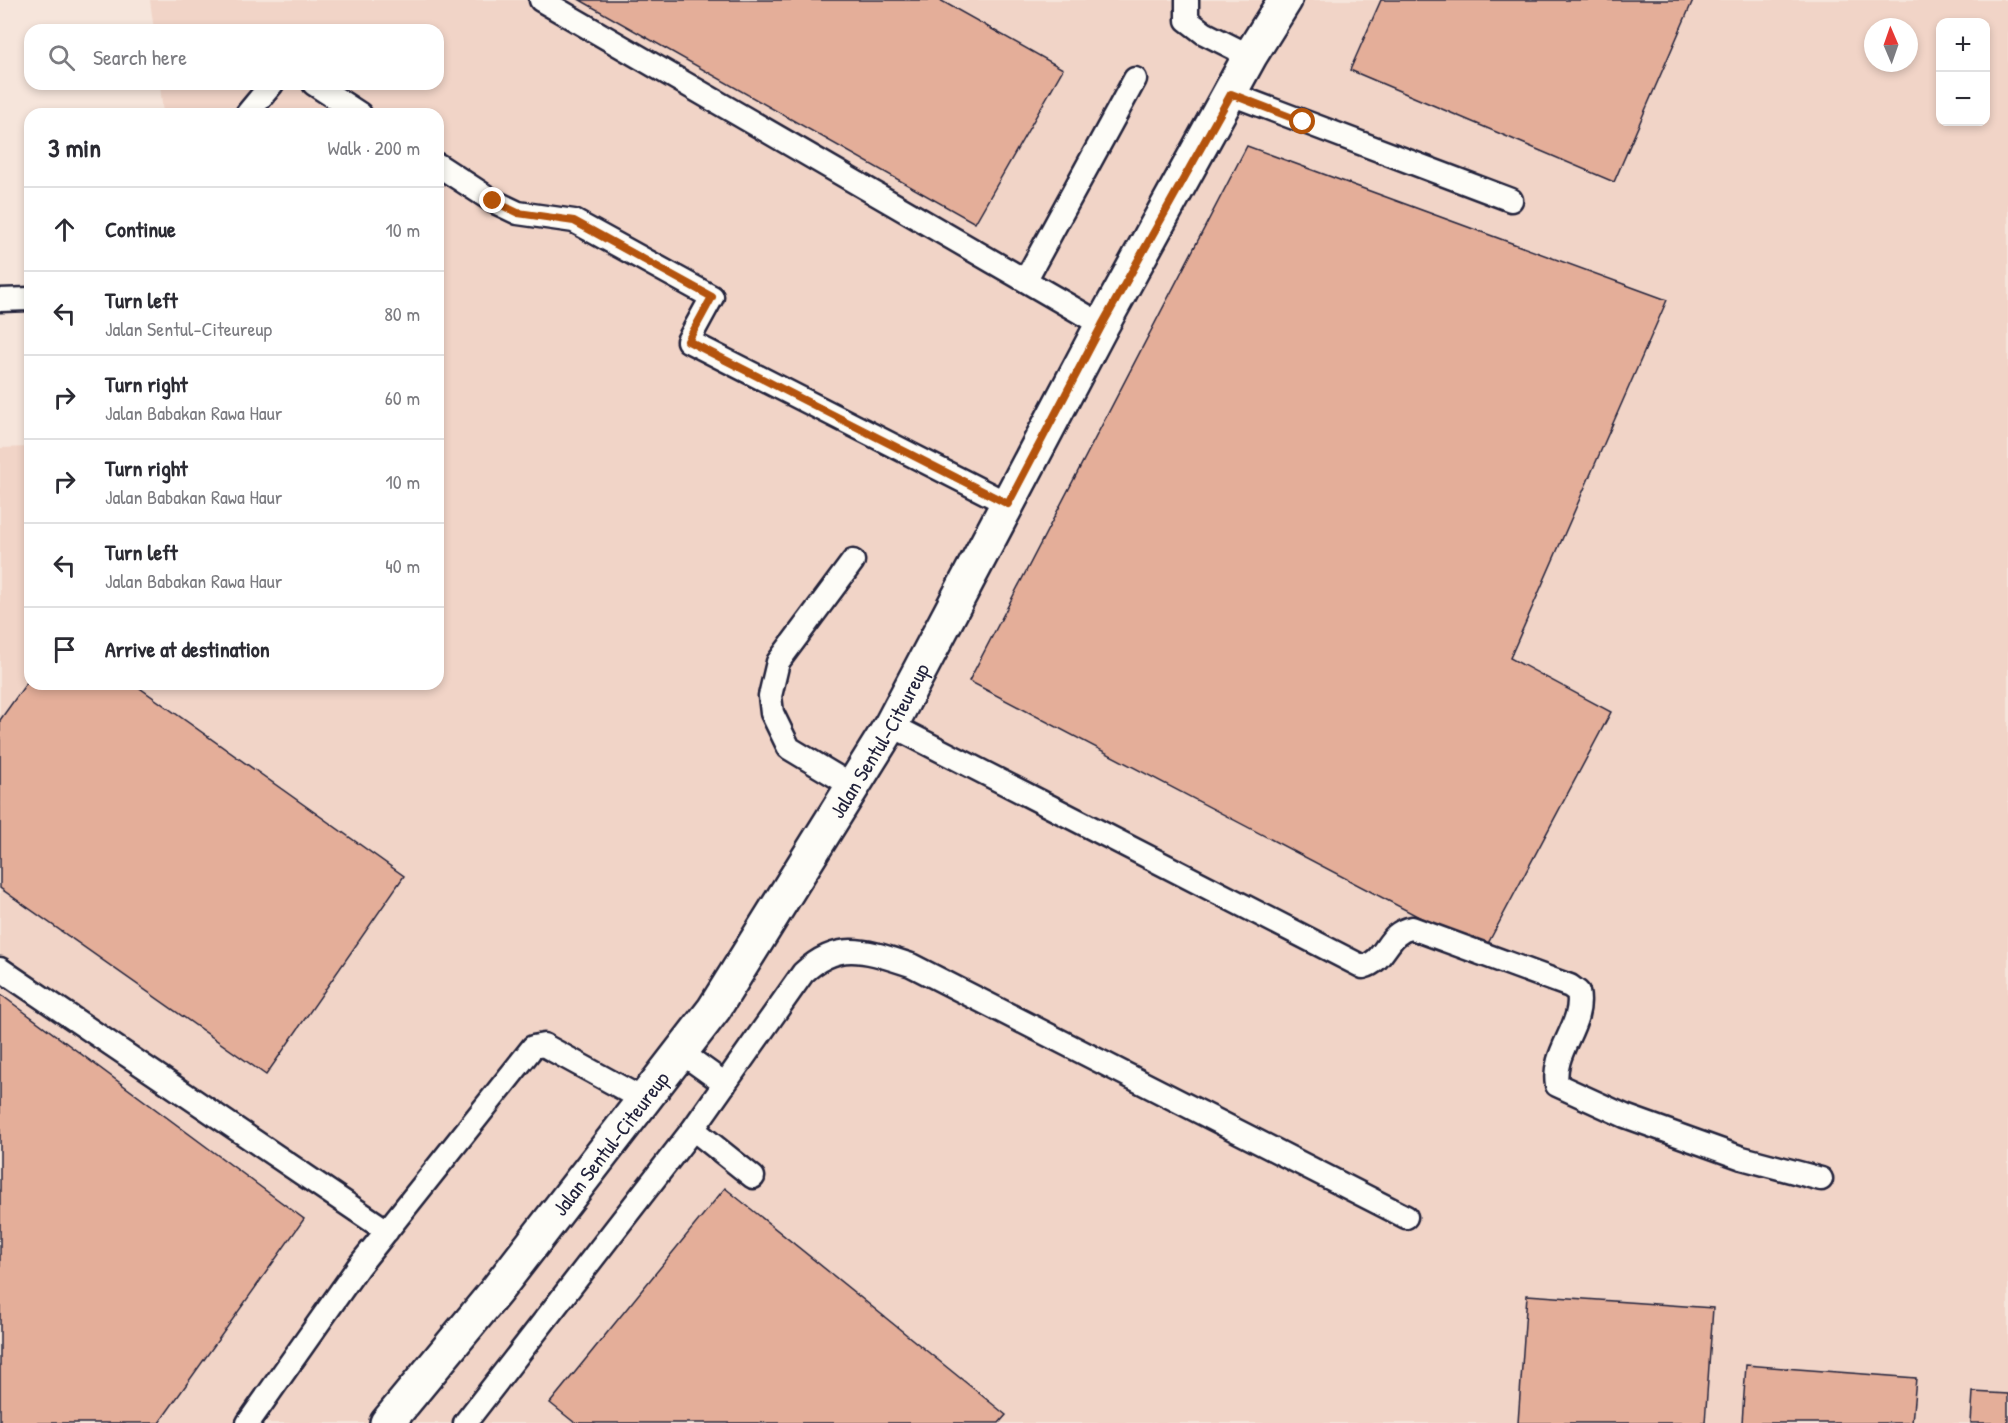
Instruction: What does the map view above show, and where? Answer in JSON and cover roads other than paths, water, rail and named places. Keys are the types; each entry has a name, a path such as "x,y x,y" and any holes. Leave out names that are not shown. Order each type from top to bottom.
{"street":[{"name":"Jalan Sentul-Citeureup","path":"387,1423 496,1291 646,1101 714,1009 891,725 1102,325 1250,56 1285,0"}],"lane":[{"path":"541,0 1102,325"},
{"path":"1187,0 1187,20 1204,33 1250,56"},
{"path":"1026,279 1135,79"},
{"path":"252,108 267,90"},
{"path":"323,90 351,108"},
{"path":"1231,94 1511,200"},
{"path":"444,169 493,201 518,213 574,221 712,297 688,341 1008,504"},
{"path":"0,300 24,300"},
{"path":"853,561 778,662 770,696 772,713 789,748 854,787"},
{"path":"891,725 1363,967 1378,960 1392,936 1402,930 1412,928 1570,986 1578,992 1581,1003 1556,1064 1557,1085 1625,1116 1731,1154 1821,1179"},
{"path":"465,1423 693,1129 803,973 818,959 834,951 869,954 911,965 1406,1217"},
{"path":"0,969 387,1231"},
{"path":"248,1423 358,1267 533,1047 544,1045 646,1101"},
{"path":"682,1053 725,1084"},
{"path":"693,1129 753,1177"}]}
